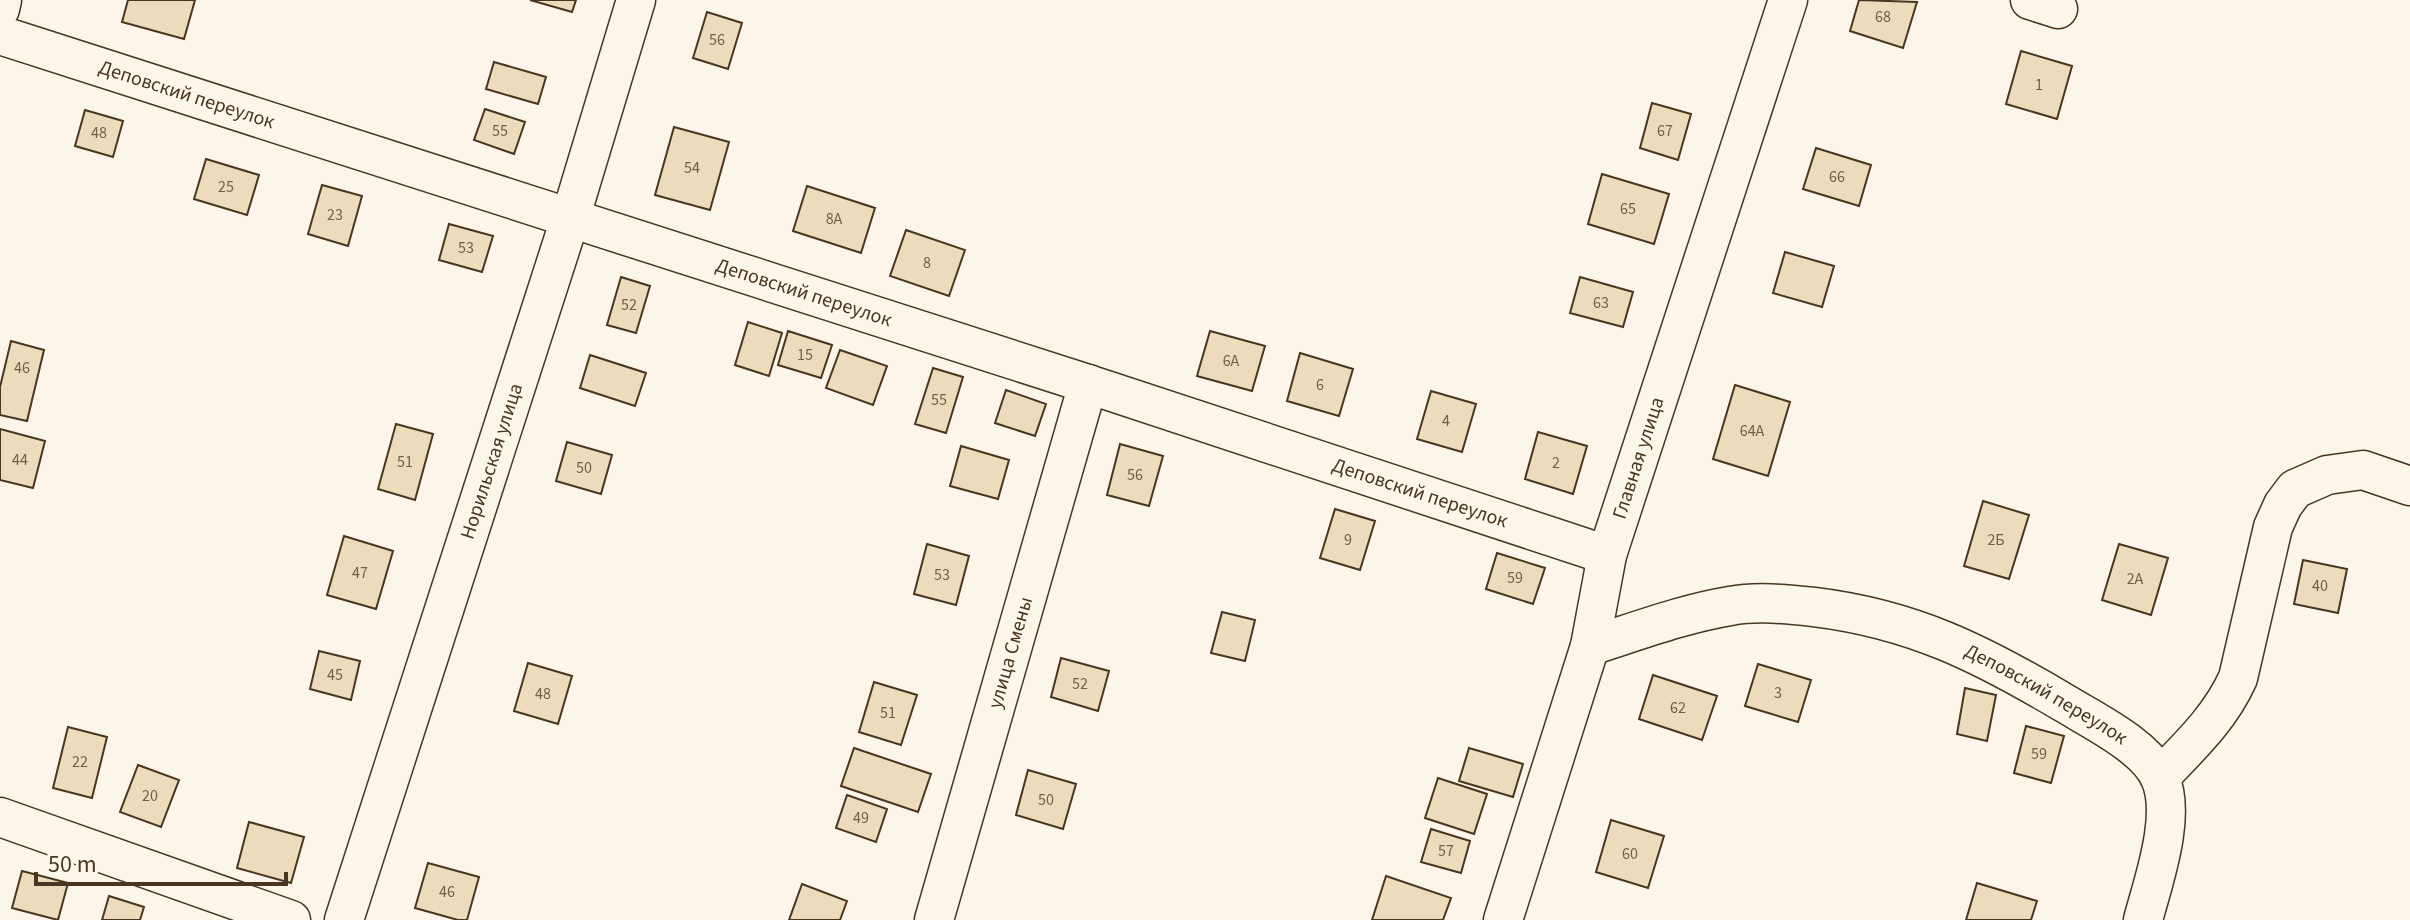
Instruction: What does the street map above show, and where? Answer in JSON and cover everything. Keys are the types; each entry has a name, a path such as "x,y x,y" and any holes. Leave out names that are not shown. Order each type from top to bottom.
{"street":[{"path":"0,9 2,0"},
{"name":"Норильская улица","path":"344,920 570,219 636,0"},
{"name":"Главная улица","path":"1503,920 1590,646 1607,555 1788,0"},
{"name":"Деповский переулок","path":"0,35 1088,384 1607,555"},
{"name":"улица Смены","path":"934,920 1088,384"},
{"path":"2143,920 2157,865 2167,804 2160,777 2215,720 2229,700 2238,678 2273,527 2283,505 2295,489 2327,475 2363,470 2410,486"},
{"name":"Деповский переулок","path":"1590,646 1730,606 1780,603 1846,611 1948,640 2000,665 2127,743 2146,758 2160,777"},
{"path":"0,817 291,920"}],"building":[{"path":"128,0 195,0 184,39 122,22"},
{"path":"530,0 576,0 572,12"},
{"path":"1859,0 1917,2 1903,48 1850,31"},
{"path":"707,12 742,23 728,69 693,58"},
{"path":"2021,51 2072,66 2057,119 2006,104"},
{"path":"494,62 546,77 538,104 486,89"},
{"path":"1652,103 1691,114 1678,160 1640,148"},
{"path":"485,109 525,122 514,154 474,140"},
{"path":"85,110 123,121 113,157 75,146"},
{"path":"674,127 729,142 710,210 655,195"},
{"path":"1816,148 1871,165 1859,206 1803,189"},
{"path":"206,159 259,175 247,215 194,199"},
{"path":"1602,174 1669,194 1654,244 1588,224"},
{"path":"322,185 362,196 348,246 308,234"},
{"path":"807,186 875,208 861,253 793,231"},
{"path":"449,224 493,236 482,272 439,260"},
{"path":"906,230 965,250 949,296 890,276"},
{"path":"1785,252 1834,266 1822,307 1773,293"},
{"path":"621,277 650,286 636,333 607,325"},
{"path":"1580,277 1633,292 1623,327 1570,313"},
{"path":"748,322 782,333 769,376 735,365"},
{"path":"788,331 832,345 821,378 778,365"},
{"path":"1210,331 1265,346 1252,391 1197,376"},
{"path":"11,341 44,350 27,421 0,415 0,387"},
{"path":"840,350 887,366 873,405 826,388"},
{"path":"1300,353 1353,369 1339,416 1287,401"},
{"path":"590,355 646,373 635,406 580,388"},
{"path":"933,368 963,377 946,433 915,424"},
{"path":"1735,385 1790,402 1768,476 1713,459"},
{"path":"1006,390 1046,404 1035,436 995,423"},
{"path":"1431,391 1476,404 1462,452 1417,439"},
{"path":"396,424 433,434 415,500 378,489"},
{"path":"0,429 45,441 33,488 0,480"},
{"path":"1538,432 1587,446 1573,494 1525,479"},
{"path":"567,442 612,455 601,494 556,481"},
{"path":"1120,444 1163,456 1149,506 1107,495"},
{"path":"961,446 1009,460 998,499 950,486"},
{"path":"1983,501 2029,515 2009,579 1964,566"},
{"path":"1335,509 1375,521 1360,570 1320,558"},
{"path":"344,536 393,551 376,609 327,595"},
{"path":"927,544 969,556 956,605 914,594"},
{"path":"2119,544 2168,558 2151,615 2102,600"},
{"path":"1497,553 1545,568 1533,604 1486,589"},
{"path":"2303,560 2347,569 2338,613 2294,604"},
{"path":"1222,612 1255,620 1245,661 1211,653"},
{"path":"319,651 360,661 351,700 310,689"},
{"path":"1061,658 1109,671 1098,711 1051,697"},
{"path":"528,663 572,676 558,724 514,711"},
{"path":"1758,664 1811,680 1798,722 1745,706"},
{"path":"1653,675 1717,696 1702,740 1639,719"},
{"path":"874,682 917,695 901,745 859,732"},
{"path":"1965,688 1996,695 1987,741 1957,734"},
{"path":"2026,726 2064,736 2051,783 2014,773"},
{"path":"68,727 107,737 92,798 53,788"},
{"path":"854,748 931,774 918,812 841,786"},
{"path":"1469,748 1523,764 1513,797 1459,781"},
{"path":"138,765 179,780 161,827 120,812"},
{"path":"1028,770 1076,784 1063,829 1016,815"},
{"path":"1438,778 1487,794 1474,834 1425,818"},
{"path":"847,795 887,809 876,842 836,828"},
{"path":"1611,820 1664,836 1648,888 1596,872"},
{"path":"249,822 304,837 291,883 237,868"},
{"path":"1431,829 1470,841 1461,873 1421,862"},
{"path":"428,863 479,877 467,920 415,908"},
{"path":"22,871 68,883 58,920 12,908"},
{"path":"1386,876 1451,898 1443,920 1372,920"},
{"path":"1977,883 2037,901 2031,920 1966,920"},
{"path":"802,884 847,901 840,920 789,920"},
{"path":"109,896 144,907 140,920 102,920"}]}
